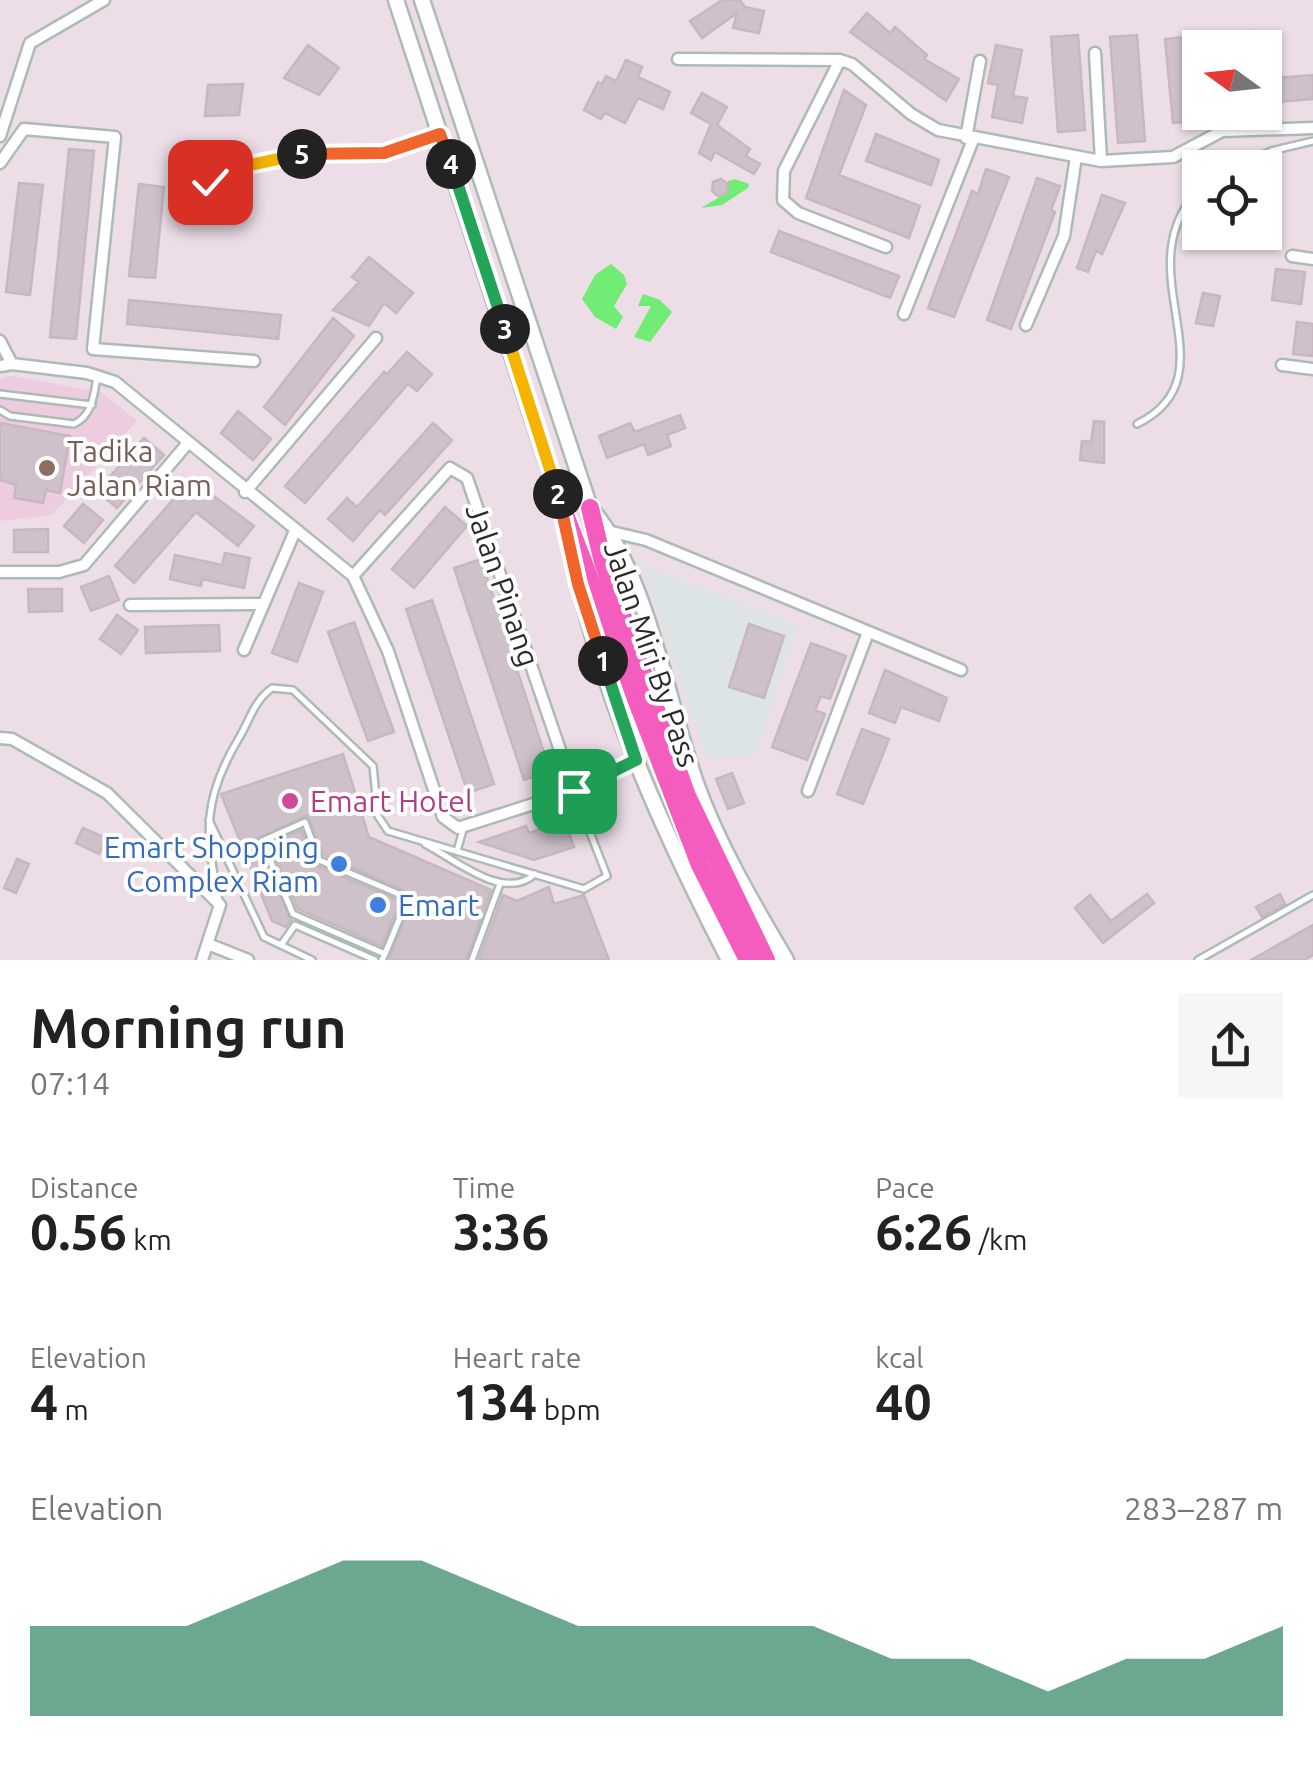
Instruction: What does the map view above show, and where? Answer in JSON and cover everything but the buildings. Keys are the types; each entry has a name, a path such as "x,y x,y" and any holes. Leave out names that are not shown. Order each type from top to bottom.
{"highway":[{"path":"590,508 603,562 686,796 766,960"},
{"path":"564,512 593,578 657,760 700,865 748,960"}],"main road":[{"name":"Jalan Miri By Pass","path":"396,0 564,512 578,584 636,760 672,848 730,960"},
{"name":"Jalan Miri By Pass","path":"422,0 590,508 612,532 667,685 697,785 748,897 786,960"}],"street":[{"path":"0,136 30,43 104,0"},
{"path":"1095,53 1101,161"},
{"path":"678,59 840,60 852,64 911,114 938,130 1101,161 1173,157 1222,131 1313,128"},
{"path":"840,60 784,171 783,200 798,213 886,247"},
{"path":"904,314 970,139 980,61"},
{"path":"0,163 24,129 115,137 92,374"},
{"path":"1026,325 1064,236 1076,157"},
{"path":"1292,256 1313,258"},
{"path":"245,492 376,338"},
{"path":"0,341 6,365 92,374 115,382 245,492 353,576 388,651 443,817 463,830 574,791 636,760"},
{"path":"93,349 254,361"},
{"path":"1282,365 1313,369"},
{"path":"0,572 59,572 84,565 188,443"},
{"name":"Jalan Pinang","path":"353,576 450,468 466,478 574,791"},
{"path":"244,650 295,531"},
{"path":"612,532 646,540 867,635 961,670"},
{"path":"130,604 263,604"},
{"path":"808,791 867,635"},
{"path":"0,738 12,740 107,792 220,905 202,960"},
{"path":"208,944 248,960"}],"lane":[{"path":"210,182 216,172 298,154 384,153 440,134"},
{"path":"1274,150 1313,141"},
{"path":"1138,424 1171,402 1180,379 1168,281 1182,223"},
{"path":"0,410 10,416 65,425 82,420 92,405 92,374"},
{"path":"0,394 92,405"},
{"path":"220,905 207,840 207,818 223,760 264,694 285,686 328,719 373,766 381,826 414,838 584,888 607,876 574,791"},
{"path":"207,818 264,937 312,960"},
{"path":"305,822 319,860 408,898 381,958 293,914 262,841 305,822"},
{"path":"457,851 463,830"},
{"path":"414,838 500,884 517,886 537,873"},
{"path":"472,960 500,884"},
{"path":"1198,960 1313,895"},
{"path":"281,945 294,925 381,958"}],"shaded area":[{"path":"728,181 749,184 748,188 722,205 701,208 728,192"},
{"path":"611,264 624,275 627,284 614,306 623,317 616,329 595,317 582,299 595,275"},
{"path":"643,294 660,300 672,312 650,342 634,337 651,306 638,306"},
{"name":"Tadika Jalan Riam","path":"10,376 101,392 137,421 52,515 0,521 0,379"},
{"path":"642,565 798,625 756,755 707,758"}],"place":[{"name":"Tadika Jalan Riam","path":"47,468"},
{"name":"Emart Hotel","path":"290,801"},
{"name":"Emart Shopping Complex Riam","path":"339,864"},
{"name":"Emart","path":"378,905"}],"route":[{"path":"210,182 216,172 298,154 384,153 440,134 564,512 578,584 636,760 574,791"}]}
